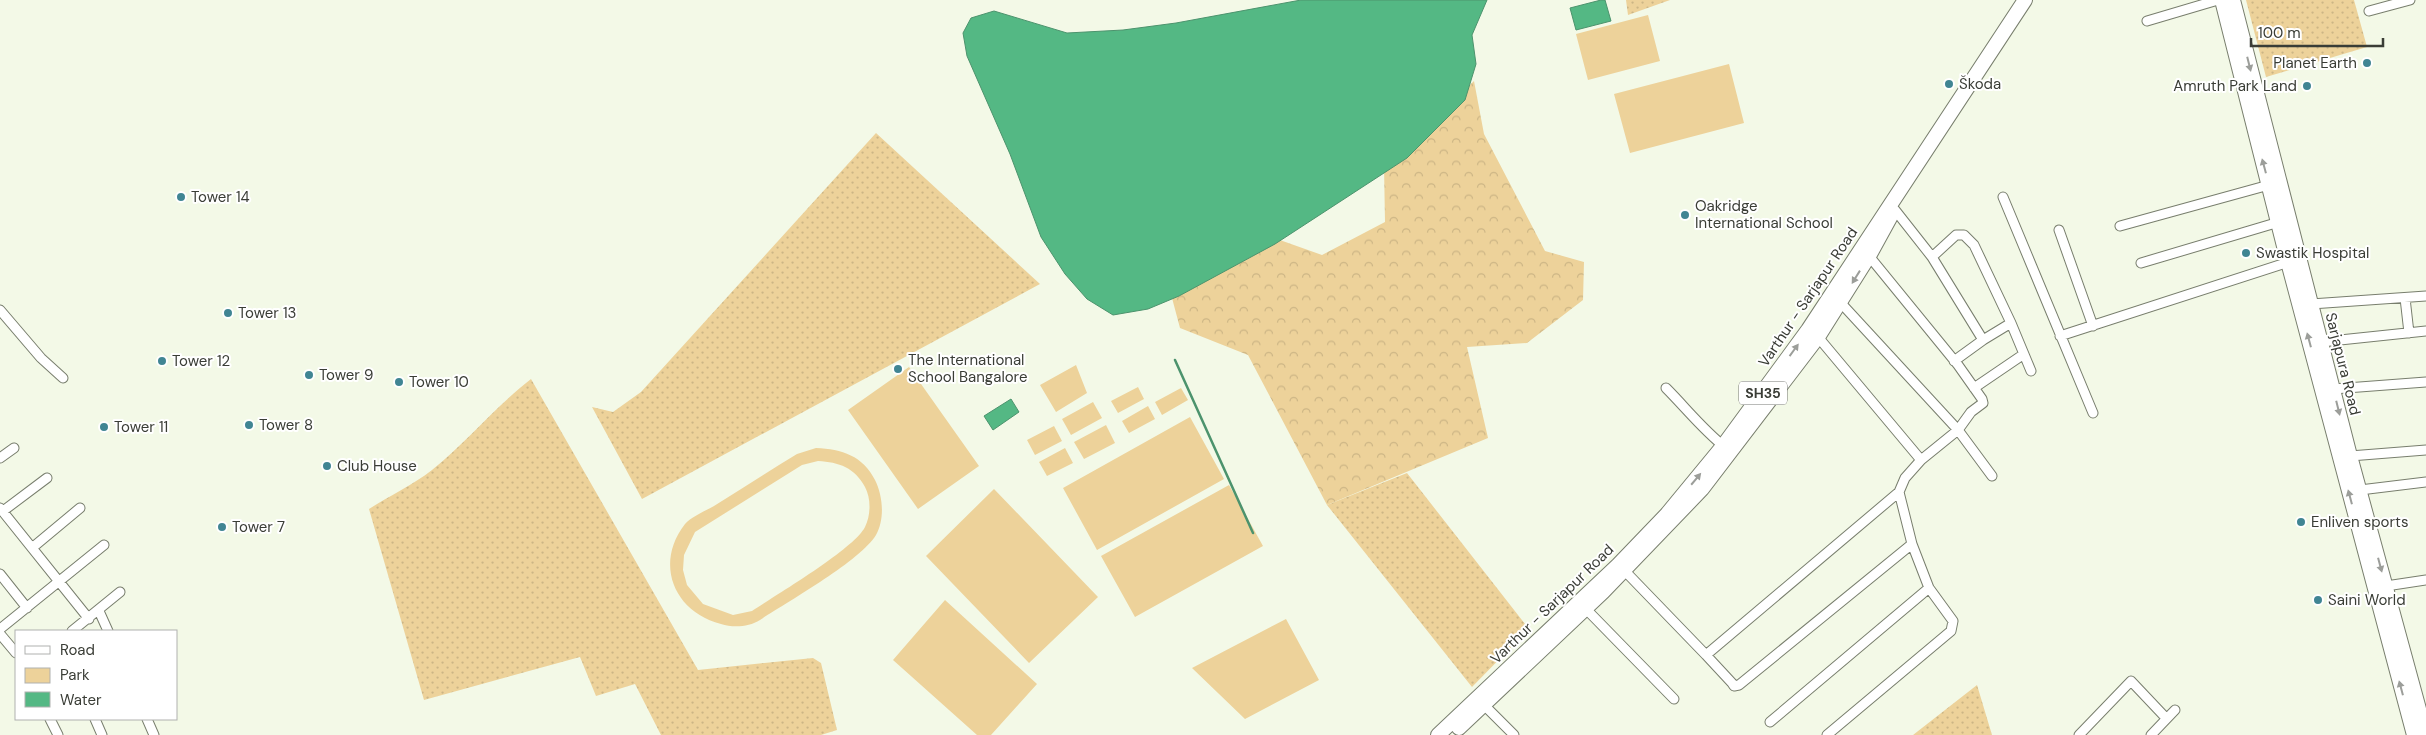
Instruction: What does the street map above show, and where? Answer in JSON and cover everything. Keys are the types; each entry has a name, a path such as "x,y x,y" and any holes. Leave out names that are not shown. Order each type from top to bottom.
{"main road":[{"name":"Sarjapura Road","path":"2222,0 2279,222 2311,304 2350,456 2426,735"},
{"name":"Sarjapura Road","path":"2232,0 2294,260 2414,735"},
{"name":"Varthur - Sarjapur Road","path":"1438,735 1674,520 1818,337 1869,256 1938,139 2028,1"},
{"name":"Varthur - Sarjapur Road","path":"1728,449 2028,1"},
{"name":"Varthur - Sarjapur Road","path":"1452,735 1586,609 1621,568"}],"street":[{"path":"2147,20 2218,0"},
{"path":"2369,11 2382,4 2410,0"},
{"path":"2120,226 2269,184"},
{"path":"2003,197 2093,413"},
{"path":"1895,210 1932,257 1983,340"},
{"path":"2141,263 2279,222"},
{"path":"2059,230 2093,326"},
{"path":"1932,257 1956,235 1962,234 1974,245 2011,323 2031,371"},
{"path":"1706,655 1899,492 1905,478 1921,460 1958,430 1971,412 1983,403 1954,361 1869,256"},
{"path":"2060,336 2294,260"},
{"path":"2311,304 2426,296"},
{"path":"2405,298 2409,333"},
{"path":"1840,302 1958,430 1992,476"},
{"path":"0,310 41,358 63,378"},
{"path":"1954,361 2011,323"},
{"path":"2321,342 2426,331"},
{"path":"1818,337 1921,460"},
{"path":"1974,388 2024,354"},
{"path":"2333,389 2426,382"},
{"path":"1666,388 1684,406 1693,419 1728,449"},
{"path":"0,458 14,448"},
{"path":"2350,456 2426,450"},
{"path":"48,478 1,510 89,619"},
{"path":"2360,490 2426,482"},
{"path":"1827,735 1952,631 1953,621 1929,588 1912,544 1899,492"},
{"path":"32,548 80,508"},
{"path":"1621,568 1734,686 1739,685 1912,544"},
{"path":"0,629 104,545"},
{"path":"0,574 27,608"},
{"path":"2386,586 2426,580"},
{"path":"1770,722 1929,588"},
{"path":"73,630 120,592"},
{"path":"1586,609 1674,699"},
{"path":"99,611 108,630"},
{"path":"0,634 15,652"},
{"path":"0,651 9,644"},
{"path":"2079,735 2129,681 2133,682 2166,718"},
{"path":"1484,705 1514,735"},
{"path":"2151,735 2174,710"},
{"path":"50,720 58,735"},
{"path":"95,720 102,735"},
{"path":"147,720 154,735"}],"green space":[{"path":"1626,0 1670,0 1628,15"},
{"path":"2246,0 2354,0 2367,47 2266,77"},
{"path":"1648,15 1660,61 1588,80 1576,34"},
{"path":"1729,64 1744,123 1630,153 1614,94"},
{"path":"1474,81 1484,134 1545,251 1584,262 1583,300 1527,343 1467,347 1488,438 1327,505 1248,355 1180,328 1168,283 1241,226 1322,255 1385,222 1384,166"},
{"path":"876,133 1040,284 642,499 592,407 613,412 641,392"},
{"path":"1076,365 1087,393 1056,412 1040,385"},
{"path":"909,367 979,466 918,509 848,410"},
{"path":"531,379 698,670 813,658 821,663 837,730 821,735 661,735 635,684 596,696 580,657 424,700 369,509 432,470"},
{"path":"1138,387 1144,399 1118,413 1111,401"},
{"path":"1181,388 1188,400 1162,415 1155,402"},
{"path":"1093,402 1102,418 1071,435 1062,419"},
{"path":"1148,406 1155,419 1129,433 1122,421"},
{"path":"1190,417 1224,479 1097,550 1063,488"},
{"path":"1106,425 1115,443 1084,459 1074,442"},
{"path":"1054,426 1062,441 1035,455 1027,440"},
{"path":"816,448 834,450 851,455 864,465 875,480 880,493 882,515 876,535 855,557 840,568 756,622 741,626 731,626 705,618 691,609 681,598 674,584 670,570 671,555 676,539 685,524 698,514 797,454","holes":["818,461 846,467 861,480 867,491 869,512 865,527 858,536 831,559 752,611 733,615 703,604 687,585 683,570 684,555 695,532 802,465"]},
{"path":"1065,448 1073,463 1047,476 1039,462"},
{"path":"1407,473 1529,629 1472,687 1327,505"},
{"path":"1229,485 1263,546 1135,617 1101,556"},
{"path":"994,489 1098,597 1029,663 926,556"},
{"path":"945,600 1037,684 991,735 977,735 893,660"},
{"path":"1286,619 1319,680 1245,719 1192,668"},
{"path":"1977,685 1992,735 1913,735"}],"water":[{"path":"1301,0 1487,0 1472,35 1476,64 1465,100 1407,158 1275,244 1179,296 1148,309 1113,315 1087,299 1065,274 1041,237 1010,154 967,56 963,33 971,18 994,11 1067,33 1123,30 1176,23"},
{"path":"1605,0 1611,21 1576,30 1570,8"},
{"path":"1011,399 1019,412 993,430 984,416"}],"waterway":[{"path":"1175,360 1253,533"}],"place":[{"name":"Planet Earth","path":"2367,63"},
{"name":"Škoda","path":"1949,84"},
{"name":"Amruth Park Land","path":"2307,86"},
{"name":"Tower 14","path":"181,197"},
{"name":"Oakridge International School","path":"1685,215"},
{"name":"Swastik Hospital","path":"2246,253"},
{"name":"Tower 13","path":"228,313"},
{"name":"Tower 12","path":"162,361"},
{"name":"The International School Bangalore","path":"898,369"},
{"name":"Tower 9","path":"309,375"},
{"name":"Tower 10","path":"399,382"},
{"name":"Tower 8","path":"249,425"},
{"name":"Tower 11","path":"104,427"},
{"name":"Club House","path":"327,466"},
{"name":"Enliven sports","path":"2301,522"},
{"name":"Tower 7","path":"222,527"},
{"name":"Saini World","path":"2318,600"}]}
